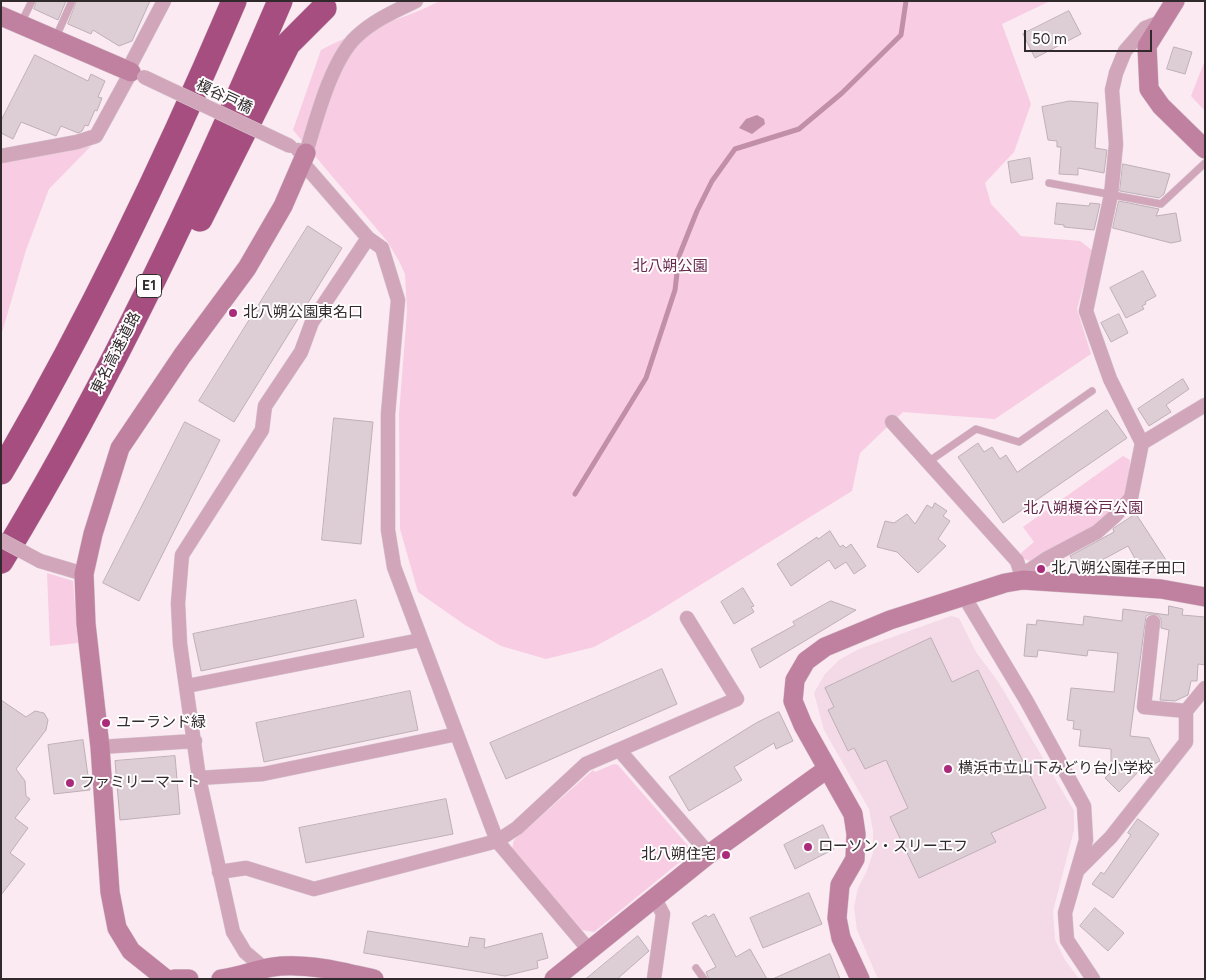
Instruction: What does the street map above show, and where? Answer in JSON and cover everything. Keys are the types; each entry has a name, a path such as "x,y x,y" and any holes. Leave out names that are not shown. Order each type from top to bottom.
{"highway":[{"path":"1,472 54,383 123,247 178,131 234,1"},
{"name":"東名高速道路","path":"1,561 63,457 176,234 280,1"},
{"path":"63,457 128,350 196,227 288,44 324,8"}],"street":[{"path":"137,74 132,64 164,1"},
{"path":"166,979 131,951 117,928 110,892 100,747 86,624 84,574 93,534 120,448 182,356 247,268 283,206 300,154 340,59 355,38 378,19 416,1"},
{"path":"1175,1 1146,46 1149,89 1161,106 1205,149"},
{"path":"1,16 54,41 137,74"},
{"path":"860,979 841,938 837,918 840,886 854,859 856,834 853,814 803,725 794,701 795,680 806,661 825,647 890,620 965,598 1022,578 1046,559 1097,532 1131,498 1142,443 1110,379 1086,311 1111,195 1116,144 1112,90 1116,73 1125,51 1146,28 1163,21"},
{"path":"1,156 77,142 96,136 137,74"},
{"name":"榎谷戸橋","path":"137,74 300,154"},
{"path":"300,154 368,238 382,248 398,300 388,414 388,530 394,567 420,640 497,841 589,950"},
{"path":"266,970 245,952 233,932 199,778 180,636 178,603 182,556 262,430 265,406 301,352 312,322 368,238"},
{"path":"1142,443 1205,405"},
{"path":"892,422 1017,561 1022,578"},
{"path":"1,540 40,561 84,574"},
{"path":"1022,578 1159,596 1205,596"},
{"path":"965,598 1026,700 1084,806 1086,840 1065,913 1067,940 1093,979"},
{"path":"219,872 246,868 314,889 497,841 517,828 586,764 620,751 737,699 688,618"},
{"path":"1153,622 1144,708 1186,711"},
{"path":"188,686 420,640"},
{"path":"1076,872 1111,837 1186,742 1186,711 1205,688"},
{"path":"199,778 262,774 457,734"},
{"path":"100,747 195,741"},
{"path":"620,751 709,854"},
{"path":"554,979 709,854 827,769"},
{"path":"654,897 663,914 654,979"},
{"path":"221,979 240,978 280,966 321,967 374,979"},
{"path":"174,979 189,979"}],"lane":[{"path":"20,25 32,1"},
{"path":"54,41 72,1"},
{"path":"1049,183 1161,204 1205,163"},
{"path":"928,462 976,430 1019,442 1092,391"},
{"path":"696,968 704,979"}],"shaded area":[{"path":"757,115 764,119 765,124 752,134 739,128 746,119"},
{"name":"横浜市立山下みどり台小学校","path":"951,616 959,618 976,652 999,683 1074,811 1074,830 1053,911 1055,940 1065,960 1079,979 878,979 857,930 854,907 858,888 873,853 873,831 869,809 824,730 814,693 825,674 839,660 859,649"}],"green space":[{"name":"北八朔公園","path":"440,1 1050,1 1002,24 1031,104 1014,152 985,183 991,204 1021,236 1080,241 1093,251 1077,309 1091,354 995,419 903,412 860,453 852,491 647,618 594,647 546,659 501,646 465,625 418,592 400,529 399,414 407,312 405,274 387,241 293,130 321,50 350,36"},
{"path":"1205,60 1205,111 1191,96"},
{"path":"91,146 49,189 26,250 1,336 1,163"},
{"name":"北八朔榎谷戸公園","path":"1123,456 1130,460 1128,495 1095,527 1030,561 1022,558 1021,553 1034,542 1023,527"},
{"path":"47,573 73,581 78,643 50,646"},
{"path":"614,764 618,765 690,848 686,852 687,856 594,932 582,930 512,849 514,840 593,770 595,772"}],"building":[{"path":"37,1 66,1 58,20 34,9"},
{"path":"77,1 150,1 132,41 119,46 93,30 91,34 68,24"},
{"path":"1069,11 1081,34 1035,58 1023,34"},
{"path":"1174,47 1192,52 1185,74 1167,69"},
{"path":"35,55 88,81 91,74 105,81 98,97 102,98 97,111 95,110 88,126 85,125 82,131 78,133 61,126 56,136 21,122 13,139 1,133 1,121"},
{"path":"1070,101 1098,103 1095,148 1107,150 1104,173 1078,168 1078,175 1059,174 1061,147 1057,147 1057,141 1048,140 1042,107"},
{"path":"1030,158 1033,179 1011,183 1008,162"},
{"path":"1123,164 1170,174 1164,194 1159,198 1120,191"},
{"path":"1119,201 1159,209 1156,216 1176,213 1181,241 1171,243 1113,228"},
{"path":"1057,203 1089,206 1090,203 1100,204 1094,230 1064,227 1064,225 1055,224"},
{"path":"308,226 342,248 234,422 199,401"},
{"path":"1143,271 1156,296 1145,302 1146,304 1142,306 1144,309 1126,318 1110,288"},
{"path":"1119,314 1128,333 1111,342 1101,323"},
{"path":"1183,379 1189,389 1166,405 1171,412 1149,426 1138,409"},
{"path":"1107,410 1127,438 1003,523 958,457 978,443 984,452 992,447 1000,459 1006,455 1017,472"},
{"path":"334,418 373,422 361,544 322,540"},
{"path":"185,422 220,440 139,601 103,583"},
{"path":"935,503 947,511 943,516 950,521 938,539 946,546 918,573 897,552 877,547 885,521 894,523 907,514 915,524 927,505 932,508"},
{"path":"1136,514 1166,560 1143,573 1128,546 1080,572 1070,556 1114,532 1113,529"},
{"path":"830,531 840,547 843,545 846,548 851,544 866,566 854,574 846,562 835,569 829,560 791,586 777,564 817,537 818,539"},
{"path":"743,588 754,606 751,607 754,612 734,624 721,602"},
{"path":"356,600 364,637 201,671 193,634"},
{"path":"831,601 856,610 760,668 751,649 795,625 793,622"},
{"path":"1169,606 1183,609 1182,615 1205,617 1205,665 1198,664 1197,681 1191,681 1188,695 1175,701 1160,700 1169,630 1161,628 1161,619 1158,615 1150,614 1146,616 1130,736 1149,738 1160,761 1138,772 1119,792 1105,778 1111,772 1111,749 1079,746 1081,730 1073,729 1074,721 1067,720 1071,688 1114,692 1118,653 1088,650 1087,656 1038,650 1037,657 1024,656 1027,624 1036,625 1037,620 1083,625 1084,616 1122,621 1123,609 1168,615"},
{"path":"931,638 952,682 978,670 1046,808 991,833 996,842 919,878 890,817 908,808 886,760 865,769 854,748 848,751 828,710 834,707 825,688"},
{"path":"662,669 677,704 506,779 490,743"},
{"path":"410,691 418,730 264,762 256,723"},
{"path":"1,700 26,717 35,711 44,713 48,720 46,730 16,769 25,781 26,796 30,799 15,818 28,828 10,853 25,864 1,895"},
{"path":"779,712 793,741 776,749 774,743 734,767 742,780 689,811 669,777 756,723"},
{"path":"83,740 90,790 54,794 48,745"},
{"path":"175,756 180,814 120,820 115,761"},
{"path":"446,799 453,834 306,863 299,828"},
{"path":"1138,819 1159,834 1113,898 1092,884 1101,872 1104,874 1131,835 1128,833"},
{"path":"823,825 834,849 795,869 784,845"},
{"path":"809,893 822,924 763,948 750,918"},
{"path":"1095,908 1124,933 1108,951 1080,926"},
{"path":"714,914 736,957 750,949 767,979 709,979 706,972 716,967 692,923 706,915 708,917"},
{"path":"368,931 468,947 470,937 485,939 484,948 542,933 548,958 537,961 538,968 505,976 364,953"},
{"path":"638,936 649,951 617,979 586,979"},
{"path":"830,954 840,979 773,979"}],"waterway":[{"path":"575,494 646,378 675,290 679,256 697,211 712,181 735,149 799,129 842,93 901,35 906,1"}],"place":[{"name":"北八朔公園東名口","path":"233,313"},
{"name":"北八朔公園荏子田口","path":"1041,569"},
{"name":"ユーランド緑","path":"106,723"},
{"name":"横浜市立山下みどり台小学校","path":"948,769"},
{"name":"ファミリーマート","path":"70,783"},
{"name":"ローソン・スリーエフ","path":"808,847"},
{"name":"北八朔住宅","path":"726,855"}]}
